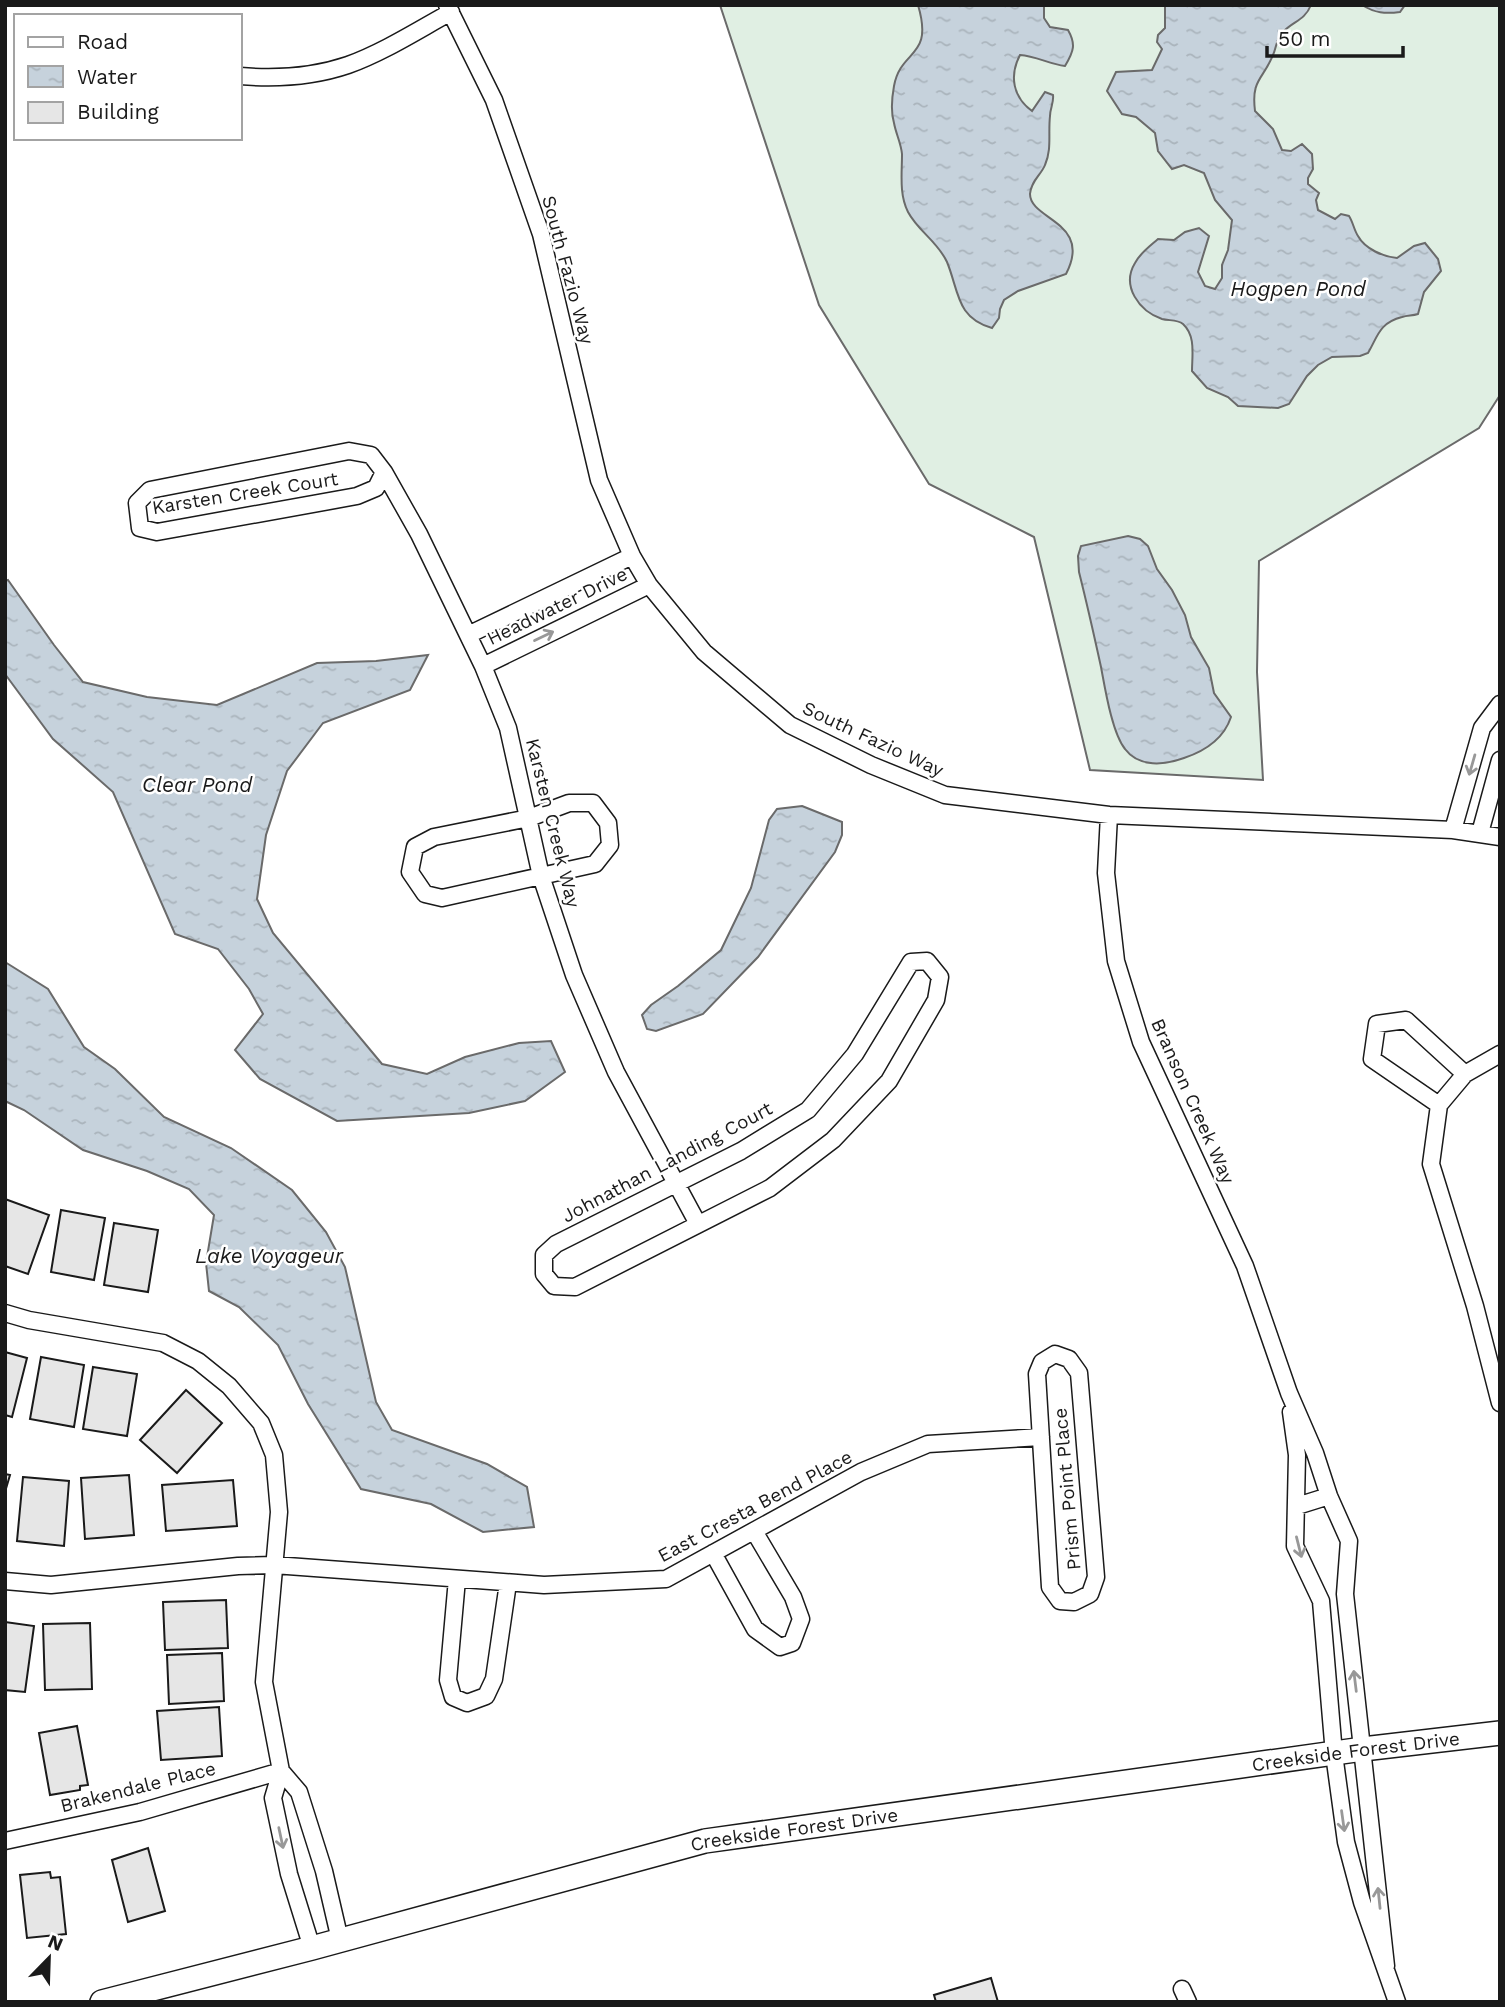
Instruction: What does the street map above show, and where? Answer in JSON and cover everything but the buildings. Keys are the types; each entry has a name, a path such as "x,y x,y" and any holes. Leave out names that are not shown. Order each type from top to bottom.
{"main road":[{"name":"Creekside Forest Drive","path":"103,2002 705,1841 1363,1749 1500,1733"}],"street":[{"path":"242,76 273,79 348,65 449,8"},
{"name":"South Fazio Way","path":"449,8 494,100 541,234 599,480 632,556 649,585 704,652 790,725 871,765 945,795 1110,815 1453,830 1500,837"},
{"name":"Karsten Creek Court","path":"349,451 370,455 384,471 376,488 357,496 157,532 139,528 137,503 150,490 349,451"},
{"name":"Karsten Creek Way","path":"384,471 419,534 483,666 508,728 541,876 574,975 616,1072 698,1224"},
{"name":"Headwater Drive","path":"468,635 632,556"},
{"name":"Headwater Drive","path":"483,666 649,585"},
{"path":"1453,830 1482,727 1500,705"},
{"path":"1480,832 1500,760"},
{"path":"569,803 593,803 608,823 610,845 595,864 541,876 442,898 425,894 410,872 415,847 434,837 529,818 569,803"},
{"name":"Branson Creek Way","path":"1110,815 1106,873 1116,961 1141,1042 1245,1266 1289,1393 1349,1541 1345,1594 1386,1966"},
{"name":"Johnathan Landing Court","path":"927,961 940,977 936,1000 889,1081 833,1140 770,1188 698,1224 575,1287 554,1286 544,1274 544,1255 555,1244 741,1151 808,1110 855,1054 911,962 927,961"},
{"path":"1439,1105 1372,1059 1377,1024 1406,1020 1465,1074"},
{"path":"1500,1054 1465,1074 1439,1105 1431,1164 1475,1306 1500,1402"},
{"path":"5,1313 29,1320 163,1343 198,1361 229,1386 261,1423 274,1455 279,1512 264,1682 281,1771 273,1798 289,1874 312,1948"},
{"name":"Prism Point Place","path":"1055,1354 1069,1359 1079,1373 1095,1563 1096,1577 1090,1594 1074,1602 1060,1601 1050,1587 1041,1437 1037,1374 1042,1362 1055,1354"},
{"name":"Branson Creek Way","path":"1289,1393 1297,1455 1295,1546 1321,1601 1334,1754 1346,1843 1362,1902 1386,1966"},
{"name":"East Cresta Bend Place","path":"5,1581 51,1585 238,1566 274,1565 544,1586 666,1579 861,1472 928,1444 1041,1437"},
{"path":"1297,1506 1329,1496"},
{"path":"713,1553 755,1629 780,1647 792,1643 801,1619 793,1597 754,1531"},
{"path":"457,1578 448,1680 453,1697 467,1703 486,1696 494,1679 508,1583"},
{"path":"1321,1601 1345,1594"},
{"path":"281,1771 299,1792 324,1871 340,1940"},
{"name":"Brakendale Place","path":"5,1841 140,1812 281,1771"},
{"path":"1386,1966 1397,2002"}],"green space":[{"path":"720,5 1500,5 1500,395 1479,428 1259,561 1257,672 1263,780 1090,770 1034,537 929,484 819,305"}],"water":[{"path":"918,5 1044,5 1044,18 1050,27 1068,30 1072,39 1072,52 1065,66 1020,55 1014,78 1017,93 1032,111 1045,92 1053,95 1047,159 1032,185 1030,194 1039,210 1066,233 1072,243 1072,257 1066,274 1018,291 1004,300 999,318 992,328 971,318 965,310 947,262 939,248 912,219 903,198 902,154 893,119 892,100 898,74 915,52 922,35"},
{"name":"Hogpen Pond","path":"1165,5 1311,5 1302,17 1279,36 1269,63 1256,86 1255,111 1273,129 1282,150 1291,151 1302,144 1312,154 1313,169 1308,184 1319,193 1316,200 1318,210 1335,219 1341,214 1349,216 1361,241 1381,254 1397,258 1414,246 1425,243 1438,259 1441,271 1424,292 1418,314 1388,323 1380,331 1368,353 1332,357 1318,365 1307,376 1289,404 1278,408 1238,406 1228,397 1207,388 1192,371 1192,346 1187,329 1181,322 1162,319 1146,310 1131,289 1131,272 1142,253 1158,239 1174,240 1185,232 1199,228 1209,236 1198,272 1205,286 1215,289 1222,278 1222,265 1228,250 1232,220 1215,200 1204,173 1184,165 1172,169 1158,151 1155,133 1136,117 1122,114 1107,91 1116,72 1152,70 1162,49 1157,42 1158,35 1165,28"},
{"path":"1362,5 1405,5 1400,12 1390,13"},
{"path":"1128,536 1140,539 1148,546 1157,569 1185,615 1191,637 1209,668 1214,693 1231,717 1219,737 1206,747 1192,755 1169,762 1153,763 1137,759 1120,742 1110,710 1079,572 1078,556 1081,546"},
{"name":"Clear Pond","path":"8,580 83,682 147,697 217,705 317,663 376,661 428,655 410,690 323,723 287,771 266,835 257,899 273,933 382,1064 427,1074 465,1057 519,1043 551,1041 565,1072 525,1101 469,1113 337,1121 260,1079 235,1050 263,1014 249,989 218,949 175,934 113,792 53,739 5,674 5,581"},
{"path":"802,806 842,822 842,835 835,852 758,957 703,1014 656,1031 647,1029 642,1015 651,1005 721,950 751,888 769,820 777,809"},
{"name":"Lake Voyageur","path":"5,962 48,989 84,1047 115,1069 164,1117 231,1148 292,1190 326,1232 345,1267 376,1402 392,1430 487,1464 527,1487 534,1527 483,1532 431,1504 361,1489 308,1404 278,1345 239,1307 209,1291 206,1263 214,1215 189,1189 147,1171 83,1150 24,1110 5,1101"}]}
